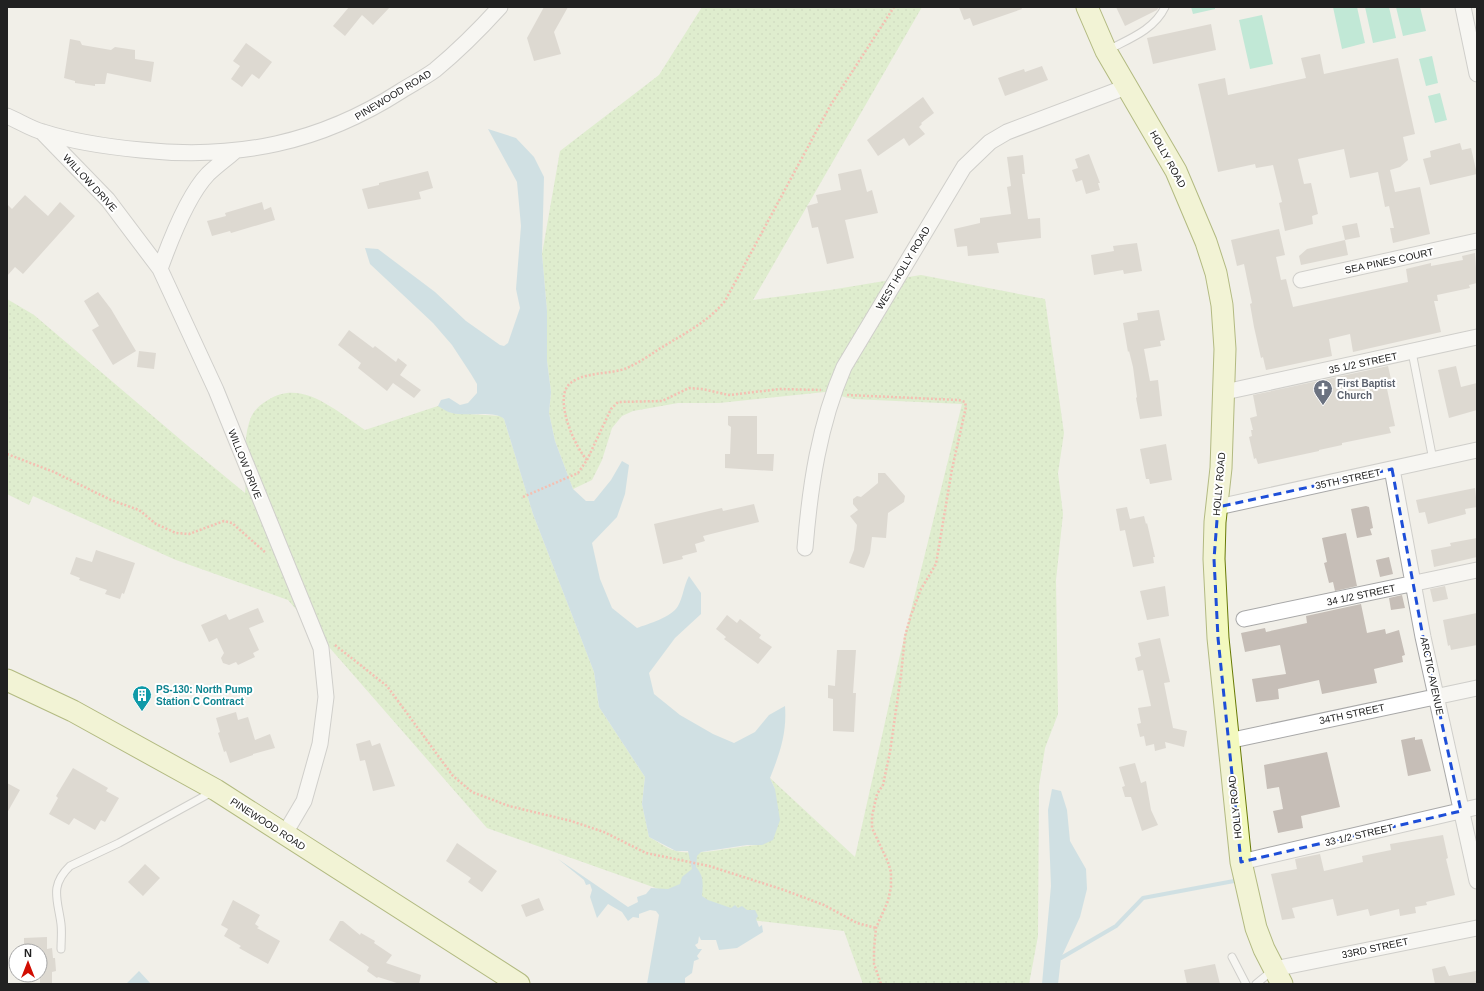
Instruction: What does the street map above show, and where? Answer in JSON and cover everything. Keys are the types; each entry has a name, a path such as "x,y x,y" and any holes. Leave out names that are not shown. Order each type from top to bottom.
{"street":[{"name":"PINEWOOD ROAD","path":"7,116 42,132 122,148 165,152 234,152 311,135 343,124 373,109 434,70 475,34 500,7"},
{"name":"HOLLY ROAD","path":"1087,7 1106,51 1176,171 1206,242 1216,273 1222,305 1225,349 1218,507 1215,522 1214,559 1218,638 1241,862 1256,928 1278,977"},
{"path":"1463,7 1477,74"},
{"name":"WEST HOLLY ROAD","path":"805,548 812,485 822,429 833,392 844,367 964,167 990,142 1007,132 1126,87"},
{"name":"WILLOW DRIVE","path":"42,132 108,200 160,269 216,390 321,648 326,697 320,744 304,801 284,835"},
{"path":"160,269 170,241 189,203 207,175 234,152"},
{"name":"SEA PINES COURT","path":"1301,280 1477,241"},
{"name":"35 1/2 STREET","path":"1224,392 1477,337"},
{"name":"35TH STREET","path":"1218,507 1477,450"},
{"name":"ARCTIC AVENUE","path":"1392,469 1413,584 1436,696 1477,881"},
{"name":"34 1/2 STREET","path":"1244,619 1477,570"},
{"name":"PINEWOOD ROAD","path":"7,680 73,712 216,790 284,835 519,984"},
{"name":"34TH STREET","path":"1228,741 1477,688"},
{"name":"33 1/2 STREET","path":"1241,862 1477,808"},
{"name":"33RD STREET","path":"1278,977 1477,928"}],"lane":[{"path":"1106,51 1140,34 1153,25 1165,7"},
{"path":"1412,352 1434,460"},
{"path":"61,949 61,924 56,890 64,872 70,866 119,843 216,790"},
{"path":"1232,957 1246,984"},
{"path":"1256,984 1278,977"}],"path":[{"path":"587,460 580,453 564,411 564,395 567,387 574,381 588,376 618,370 633,365 690,330 719,309 725,301 830,106 894,7"},
{"path":"523,497 578,473 587,460 611,409 618,402 662,401 688,388 702,389 729,395 802,388 856,396 876,395 959,400 965,402 966,407 954,462 936,564 921,589 905,636 890,752 883,785 877,794 872,816 872,828 888,862 891,872 891,887 888,901 876,928 874,964 881,984"},
{"path":"7,454 54,472 111,500 139,510 156,524 176,533 189,534 224,521 232,523 271,558 287,567"},
{"path":"333,641 336,647 387,686 453,776 472,792 509,806 571,820 604,832 646,853 709,866 784,890 824,905 857,923 876,928"}],"highlighted area":[{"path":"1392,469 1423,637 1461,811 1241,862 1218,638 1214,559 1218,507"}],"green space":[{"path":"702,7 922,7 753,300 830,290 921,275 1045,299 1064,433 1058,473 1063,514 1056,580 1058,714 1045,748 1039,786 1038,936 1029,984 863,984 844,931 743,919 487,828 288,600 176,560 33,496 29,505 7,494 7,299 34,315 245,493 245,449 250,419 261,405 281,394 294,393 306,395 319,400 365,430 438,406 452,413 501,416 504,419 533,514 594,672 599,707 645,777 642,804 649,837 669,849 696,853 762,845 775,789 770,778 855,857 900,655 962,404 853,399 825,392 719,403 678,403 633,411 622,416 612,428 602,460 592,480 573,489 555,441 549,413 551,392 547,361 547,311 542,254 560,151 659,75"},
{"path":"1191,7 1215,7 1215,9 1193,14"},
{"path":"1333,7 1357,7 1365,43 1342,49"},
{"path":"1365,7 1389,7 1396,38 1373,43"},
{"path":"1396,7 1420,7 1426,31 1403,36"},
{"path":"1262,15 1273,64 1250,69 1239,20"},
{"path":"1432,56 1438,83 1426,86 1419,59"},
{"path":"1440,93 1447,120 1435,123 1428,96"}],"water":[{"path":"488,129 516,138 534,157 544,177 542,254 547,311 547,361 551,392 549,413 555,441 573,489 586,501 594,501 611,480 622,461 629,465 625,494 617,517 592,543 600,579 612,608 637,628 659,620 671,614 675,610 680,602 689,576 701,593 701,614 675,638 649,673 654,694 680,715 713,734 734,743 755,732 769,715 785,706 784,734 777,760 770,778 775,789 780,820 773,840 762,845 747,845 701,852 697,856 696,867 702,877 703,884 702,896 708,900 731,908 735,905 738,908 742,906 747,910 755,910 758,916 756,919 759,927 762,925 763,932 737,948 719,950 716,940 701,940 699,936 698,943 695,945 698,949 702,949 697,956 699,959 694,961 692,973 685,978 685,984 647,984 659,915 656,911 650,910 639,914 639,918 633,917 628,921 622,912 608,904 597,918 590,897 592,890 590,884 586,885 584,880 558,859 628,907 638,902 637,897 646,894 651,888 668,889 680,884 682,877 692,869 688,851 676,851 649,837 642,804 645,777 599,707 594,672 533,514 504,419 500,416 487,414 452,413 438,406 441,400 449,398 460,405 468,403 477,393 477,384 452,345 433,323 370,264 365,248 378,249 435,292 466,321 500,345 504,346 508,343 520,308 516,289 521,226 517,182"},
{"path":"1052,789 1061,791 1067,810 1070,841 1086,869 1087,889 1080,917 1061,958 1058,984 1042,984 1051,886 1048,810"},
{"path":"139,971 151,984 126,984"}],"building":[{"path":"349,7 390,7 373,25 362,15 345,36 333,26"},
{"path":"544,7 568,7 554,32 561,54 534,61 527,38"},
{"path":"959,7 1021,7 1022,9 973,26 970,18 964,20"},
{"path":"1116,7 1159,7 1157,10 1125,26"},
{"path":"1211,24 1216,50 1153,64 1147,38"},
{"path":"70,39 80,41 82,45 111,50 115,47 135,50 135,59 154,62 151,82 107,73 105,84 95,84 95,86 75,83 75,81 64,78"},
{"path":"246,43 272,62 259,79 252,74 242,87 231,79 240,66 233,61"},
{"path":"1320,54 1324,74 1398,58 1415,134 1403,137 1408,160 1400,167 1390,170 1395,192 1420,187 1430,234 1393,243 1390,228 1394,228 1389,206 1385,207 1378,172 1350,178 1344,149 1298,159 1304,184 1311,183 1318,214 1312,216 1313,224 1285,231 1279,203 1282,202 1273,165 1256,168 1255,164 1218,172 1198,84 1225,78 1228,95 1306,78 1301,58"},
{"path":"1042,66 1048,80 1005,96 998,78 1024,69 1025,72"},
{"path":"923,97 934,113 921,123 922,124 919,127 925,134 909,146 904,138 878,156 867,140"},
{"path":"1460,143 1462,150 1471,148 1477,174 1430,185 1423,159 1431,157 1430,151"},
{"path":"1089,154 1100,183 1098,183 1100,190 1086,194 1082,180 1076,182 1072,170 1078,168 1075,159"},
{"path":"1023,155 1025,174 1022,174 1028,219 1040,218 1041,238 997,243 999,253 968,256 967,246 957,247 954,229 980,223 980,218 1011,214 1007,187 1011,186 1007,157"},
{"path":"861,169 867,192 872,190 878,213 845,220 854,258 827,264 818,227 812,228 807,206 818,203 816,195 841,190 838,174"},
{"path":"428,171 433,188 419,192 421,199 368,209 362,189 379,185 379,183"},
{"path":"25,195 48,216 60,202 75,216 23,274 15,267 7,276 7,204 12,209"},
{"path":"262,202 264,210 271,207 275,220 231,233 230,231 212,236 207,221 226,216 225,213"},
{"path":"1357,223 1360,237 1345,240 1342,226"},
{"path":"1279,229 1285,255 1276,257 1281,280 1286,279 1293,307 1408,282 1406,269 1431,263 1431,266 1463,260 1462,256 1475,253 1477,283 1469,285 1470,288 1437,295 1438,301 1434,301 1441,332 1353,352 1350,334 1329,339 1332,356 1266,370 1263,357 1261,358 1254,327 1250,304 1252,303 1244,264 1237,266 1231,240"},
{"path":"1345,240 1348,255 1301,265 1299,256 1307,249"},
{"path":"1137,243 1142,271 1124,274 1123,270 1094,275 1091,255 1114,251 1113,246"},
{"path":"98,292 111,309 136,351 113,365 92,330 99,326 84,301"},
{"path":"1159,310 1165,340 1160,341 1161,346 1144,349 1150,381 1158,380 1162,416 1140,419 1133,367 1129,351 1128,352 1123,323 1138,320 1137,313"},
{"path":"349,330 373,348 375,346 396,362 398,358 407,365 400,375 421,390 414,398 393,383 387,391 358,368 361,363 338,345"},
{"path":"139,351 156,353 154,369 137,367"},
{"name":"First Baptist Church","path":"1388,366 1393,388 1387,389 1395,426 1389,427 1391,433 1342,443 1342,445 1319,451 1258,464 1256,458 1254,459 1249,437 1252,436 1251,430 1253,430 1250,418 1257,416 1253,395"},
{"path":"1456,366 1461,387 1477,383 1477,410 1449,418 1438,370"},
{"path":"728,416 757,416 757,454 774,454 773,471 725,468 725,454 730,454 731,427 728,425"},
{"path":"1166,444 1172,480 1150,484 1149,479 1146,479 1140,449"},
{"path":"878,473 885,473 905,496 904,502 888,513 886,538 872,537 870,553 864,568 849,563 854,550 857,525 850,516 858,510 853,504 853,499 857,496 861,497 878,483"},
{"path":"1475,488 1477,507 1465,509 1466,514 1428,524 1425,512 1419,513 1416,500"},
{"path":"754,504 759,522 703,536 705,541 695,544 697,552 682,556 683,559 663,564 654,524 722,508 723,511"},
{"path":"1366,506 1369,507 1373,528 1370,529 1372,535 1357,538 1351,509"},
{"path":"1127,507 1130,519 1144,516 1155,557 1153,557 1154,563 1133,567 1125,530 1120,531 1116,509"},
{"path":"1346,533 1357,586 1335,591 1333,582 1329,583 1324,563 1327,562 1322,538"},
{"path":"1477,538 1477,557 1434,567 1431,550 1451,546 1450,543"},
{"path":"96,550 135,563 124,594 122,593 120,599 105,594 107,590 79,580 80,578 70,574 76,557 92,562"},
{"path":"1389,557 1393,574 1380,577 1376,560"},
{"path":"1165,586 1169,616 1147,620 1140,591"},
{"path":"1445,586 1448,599 1433,602 1430,589"},
{"path":"1402,595 1405,608 1391,610 1389,598"},
{"path":"1361,604 1367,633 1385,629 1386,634 1399,630 1405,655 1402,656 1403,662 1374,669 1377,683 1322,694 1319,680 1278,689 1279,699 1256,702 1252,679 1286,674 1280,645 1245,652 1241,633 1265,628 1266,632 1307,623 1306,616"},
{"path":"258,608 264,622 249,628 259,650 253,653 255,657 238,665 236,662 229,665 223,663 221,658 224,653 217,638 209,642 201,625 226,614 229,620"},
{"path":"1477,613 1477,645 1451,650 1450,645 1448,646 1443,620"},
{"path":"727,615 737,623 740,619 761,635 759,638 772,647 758,664 724,639 726,637 716,629"},
{"path":"1160,638 1170,682 1164,683 1173,728 1187,731 1184,747 1165,742 1166,748 1155,751 1154,744 1146,746 1144,736 1140,737 1137,724 1141,723 1138,708 1151,706 1143,670 1138,671 1135,658 1141,656 1138,643"},
{"path":"837,650 856,650 853,693 856,693 854,732 833,731 833,699 828,698 828,685 835,686"},
{"path":"236,712 238,720 248,717 255,740 270,734 275,748 253,754 230,763 226,751 224,752 218,733 220,732 216,718"},
{"path":"1415,737 1415,740 1422,739 1431,771 1408,776 1401,740"},
{"path":"370,740 372,746 380,743 395,786 373,791 365,760 360,761 356,744"},
{"path":"1327,752 1340,807 1301,816 1303,828 1278,833 1273,811 1283,809 1279,787 1267,789 1264,765"},
{"path":"1135,763 1141,783 1146,781 1151,810 1158,825 1142,831 1131,797 1125,797 1122,787 1125,786 1119,767"},
{"path":"73,768 108,788 106,791 119,798 105,822 101,820 95,830 74,818 69,825 49,814 58,798 56,796"},
{"path":"7,783 20,790 7,813"},
{"path":"1443,835 1448,858 1446,859 1455,895 1426,902 1427,905 1415,907 1416,913 1400,916 1399,909 1370,916 1368,909 1337,916 1333,899 1292,908 1295,918 1282,920 1271,874 1297,869 1295,859 1320,854 1324,871 1363,862 1362,856 1391,850 1390,844"},
{"path":"457,843 497,871 482,892 468,882 471,878 446,861"},
{"path":"145,864 160,878 143,896 128,882"},
{"path":"539,898 544,910 526,917 521,905"},
{"path":"233,900 260,915 255,924 259,927 257,928 280,941 268,964 239,948 241,946 224,936 228,929 221,925"},
{"path":"340,921 343,921 360,935 361,933 375,941 374,943 392,955 386,963 421,975 419,984 400,984 378,977 377,978 367,971 369,967 329,940"},
{"path":"47,937 47,943 24,943 24,938"},
{"path":"52,948 53,958 55,958 56,971 52,972 52,984 40,984 48,983 48,949"},
{"path":"1215,964 1220,984 1187,984 1184,970"},
{"path":"1445,966 1449,976 1476,971 1477,984 1435,984 1432,969"}],"waterway":[{"path":"1061,958 1116,926 1143,898 1234,881"}],"place":[{"name":"First Baptist Church","path":"1323,406"},
{"name":"PS-130: North Pump Station C Contract","path":"142,712"}]}
